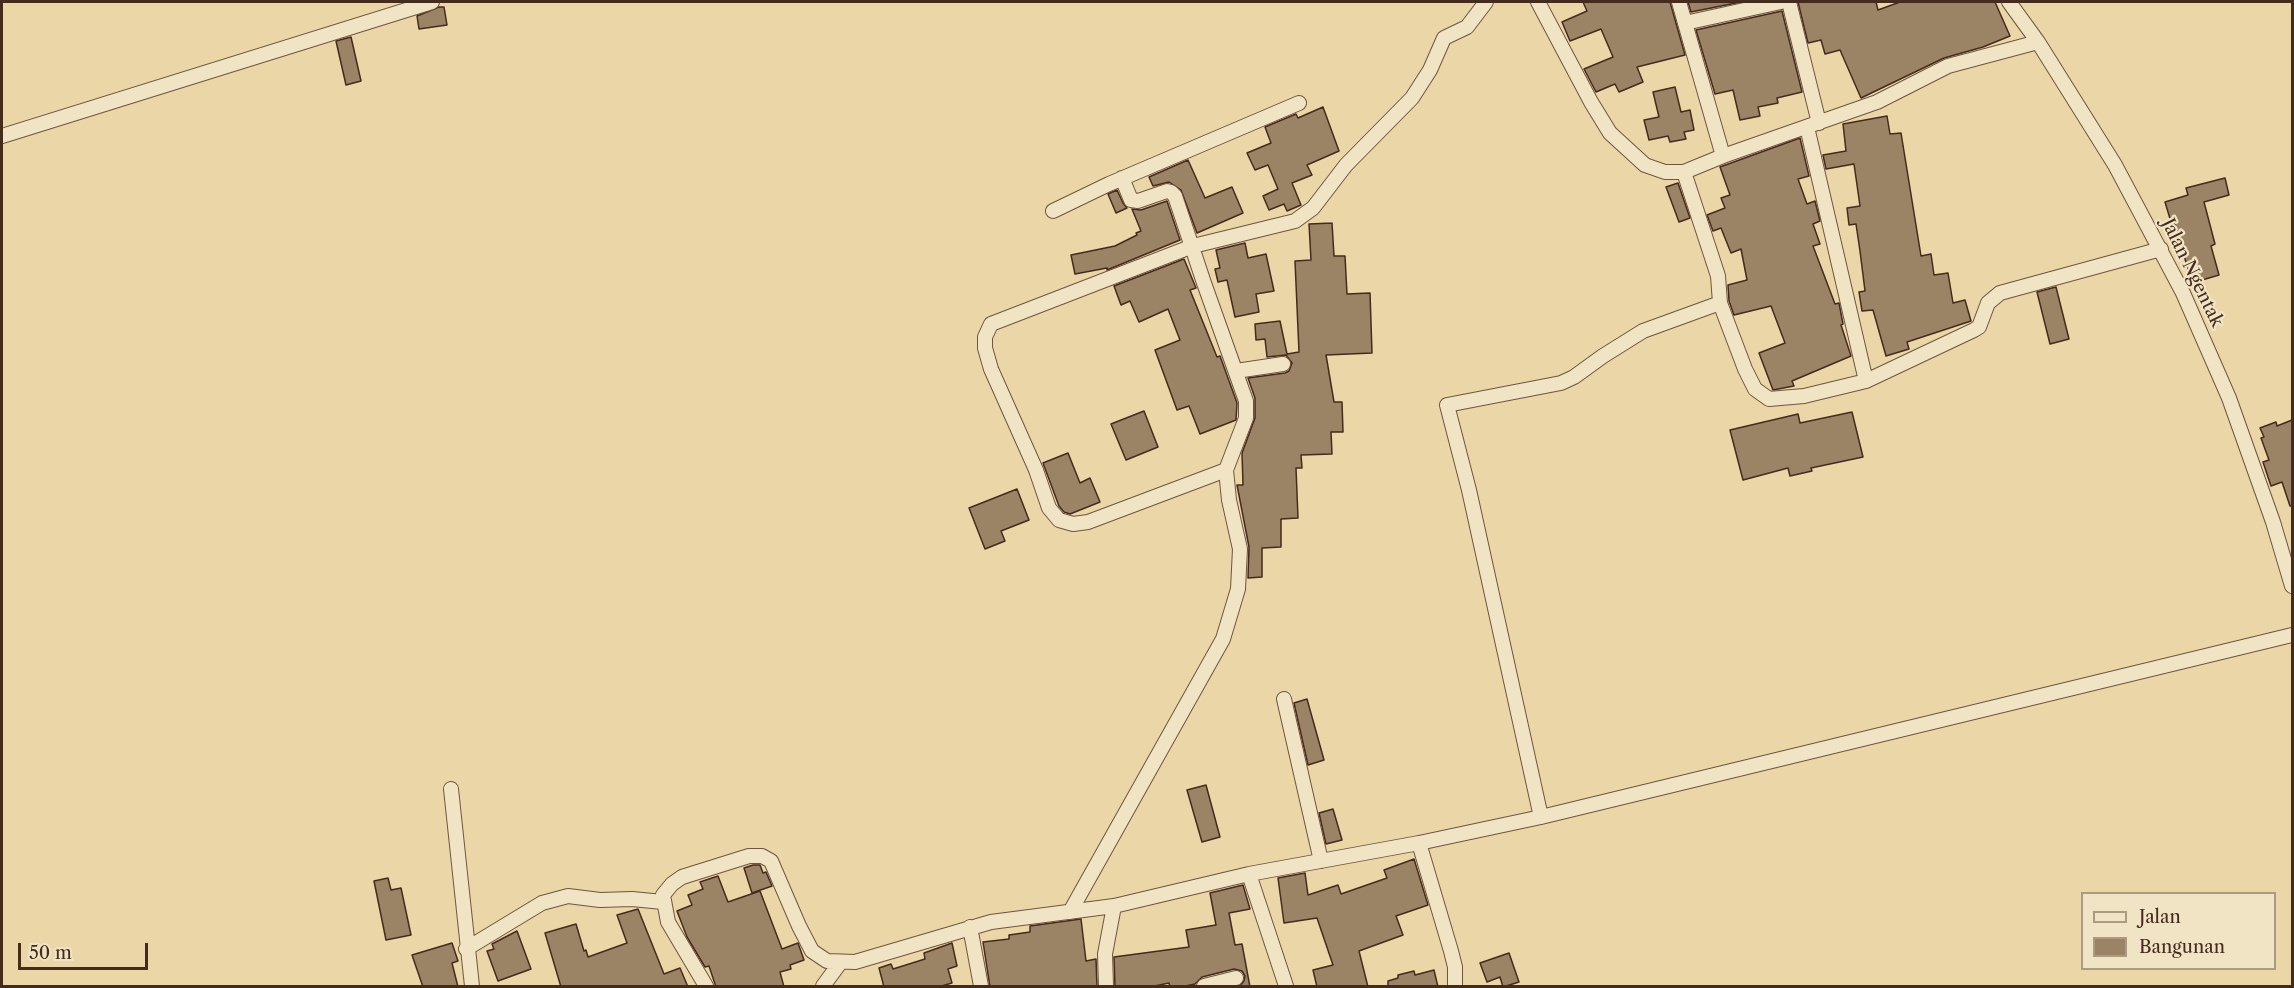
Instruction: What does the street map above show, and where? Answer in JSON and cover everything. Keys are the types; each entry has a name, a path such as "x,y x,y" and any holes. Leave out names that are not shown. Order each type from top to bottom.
{"street":[{"path":"2,136 432,2"},
{"path":"1226,470 1088,522 1076,524 1064,522 1055,517 1048,508 1036,470 991,369 985,348 985,337 991,324 1193,246 1295,221 1313,208 1346,165 1412,98 1430,70 1444,38 1467,27 1486,2"},
{"path":"1538,2 1591,102 1611,133 1645,165 1665,172 1684,172 1877,102 1948,66 2038,42"},
{"path":"1679,2 1723,156"},
{"path":"1685,23 1781,2"},
{"path":"1790,2 1866,381"},
{"name":"Jalan Ngentak","path":"2008,2 2038,42 2115,165 2161,249 2208,346 2229,398 2273,522 2292,586"},
{"path":"1053,211 1122,178 1299,103"},
{"path":"1684,172 1718,276 1720,303 1745,369 1755,389 1764,397 1774,399 1804,396 1866,381 1979,327 1988,303 2000,293 2161,249"},
{"path":"1076,911 1223,639 1230,622 1238,589 1240,549 1229,500 1226,470 1246,418 1246,401 1173,193 1167,192 1131,201 1122,178"},
{"path":"1541,817 1469,490 1447,405 1561,383 1574,377 1617,346 1643,331 1720,303"},
{"path":"1236,371 1283,363"},
{"path":"706,987 668,922 663,895 682,877 753,855 769,859 774,865 812,951 827,961 840,963 872,957 970,927 1008,919 1112,906 1249,874 1419,843 1541,817 2292,635"},
{"path":"1284,699 1321,861"},
{"path":"451,789 466,949 472,987"},
{"path":"1419,843 1451,951 1455,968 1455,987"},
{"path":"1249,874 1286,987"},
{"path":"466,949 542,903 568,896 600,900 632,899 663,902"},
{"path":"1106,987 1105,954 1112,906"},
{"path":"970,927 981,987"},
{"path":"823,987 840,963"},
{"path":"1204,987 1236,978"}],"building":[{"path":"1583,2 1670,2 1685,55 1637,67 1643,82 1619,92 1615,84 1596,92 1584,69 1613,57 1601,29 1570,41 1562,22 1587,11"},
{"path":"1688,2 1741,2 1691,12"},
{"path":"1798,2 1876,2 1878,10 1900,2 1995,2 2010,36 1983,47 1944,58 1861,98 1840,50 1825,54 1821,40 1808,43"},
{"path":"444,7 447,25 419,29 417,16"},
{"path":"1782,11 1802,92 1777,98 1778,103 1758,107 1760,116 1740,120 1733,90 1715,94 1696,30"},
{"path":"351,37 361,81 346,85 336,41"},
{"path":"1675,87 1681,112 1690,110 1694,130 1684,132 1686,139 1670,142 1668,136 1649,140 1644,120 1659,117 1653,92"},
{"path":"1323,107 1339,151 1307,165 1312,175 1292,183 1301,205 1287,211 1284,204 1269,210 1263,196 1278,189 1268,165 1255,170 1247,153 1271,143 1265,127 1296,114 1298,118"},
{"path":"1887,116 1890,134 1901,133 1921,256 1931,254 1934,275 1948,273 1953,303 1965,300 1971,321 1907,342 1909,349 1886,356 1873,310 1862,311 1859,292 1865,291 1860,251 1856,224 1849,225 1847,208 1860,206 1854,164 1826,169 1823,155 1846,151 1843,124"},
{"path":"1800,138 1809,176 1798,179 1807,204 1815,201 1820,221 1813,224 1820,244 1813,246 1835,304 1839,303 1843,324 1841,325 1851,356 1792,381 1794,386 1773,390 1759,353 1785,343 1771,306 1734,315 1729,301 1728,285 1747,280 1741,249 1731,253 1721,228 1713,231 1707,215 1725,208 1721,198 1730,195 1720,167"},
{"path":"1188,160 1205,198 1232,187 1243,213 1197,233 1181,190 1169,182 1153,186 1149,177"},
{"path":"2225,178 2229,195 2204,202 2215,244 2211,246 2219,275 2192,283 2174,221 2171,222 2165,202 2188,195 2186,188"},
{"path":"1678,183 1690,218 1679,222 1666,187"},
{"path":"1117,190 1127,208 1116,213 1108,194"},
{"path":"1167,201 1180,240 1107,270 1107,268 1075,274 1071,255 1115,246 1137,235 1136,233 1141,231 1132,209 1141,210"},
{"path":"1332,223 1334,256 1345,256 1347,294 1370,293 1372,353 1326,355 1334,402 1342,402 1343,432 1331,432 1332,454 1301,455 1302,468 1296,468 1298,518 1281,519 1281,547 1262,548 1262,577 1248,578 1249,547 1237,485 1243,485 1242,453 1255,418 1255,398 1248,378 1285,373 1289,371 1292,363 1286,355 1267,357 1265,339 1256,340 1255,324 1280,321 1287,354 1299,352 1295,261 1311,260 1309,224"},
{"path":"1245,243 1248,258 1266,254 1274,291 1256,294 1259,312 1235,317 1227,280 1218,282 1215,269 1220,268 1216,250"},
{"path":"1184,259 1196,288 1190,290 1217,357 1220,356 1237,403 1236,420 1200,434 1189,406 1177,410 1155,350 1180,340 1168,309 1139,322 1130,301 1121,305 1114,286"},
{"path":"2056,287 2069,339 2050,344 2037,292"},
{"path":"1144,411 1158,447 1126,460 1111,424"},
{"path":"1852,412 1863,457 1811,468 1812,471 1790,476 1788,468 1743,480 1730,430 1798,414 1800,423"},
{"path":"2292,420 2292,506 2290,506 2282,482 2271,486 2263,462 2269,460 2260,428 2276,422 2277,426"},
{"path":"1068,453 1080,483 1090,478 1100,502 1070,514 1064,512 1059,506 1043,463"},
{"path":"1017,489 1029,520 1001,531 1005,541 985,549 969,508"},
{"path":"1307,699 1324,760 1308,765 1294,703"},
{"path":"1206,785 1220,837 1202,842 1187,790"},
{"path":"1333,809 1342,840 1326,844 1319,813"},
{"path":"1414,859 1428,905 1396,916 1403,935 1359,951 1368,987 1317,987 1313,970 1333,965 1317,918 1284,923 1278,878 1305,873 1308,895 1338,885 1341,894 1387,878 1384,870"},
{"path":"760,865 772,886 752,893 744,868"},
{"path":"718,876 728,902 760,891 782,949 798,943 804,960 790,965 791,969 780,972 784,987 716,987 709,966 705,967 687,937 677,911 692,905 688,895 703,889 700,882"},
{"path":"388,878 391,890 401,888 411,935 386,940 374,881"},
{"path":"1243,885 1250,909 1229,913 1235,945 1242,944 1250,987 1239,987 1245,976 1242,971 1234,969 1202,977 1195,984 1181,987 1170,987 1169,983 1150,987 1115,987 1114,957 1189,947 1186,930 1216,925 1210,893"},
{"path":"638,909 664,974 680,968 688,987 561,987 545,933 576,924 588,957 627,943 617,915"},
{"path":"1081,919 1086,961 1096,959 1097,987 990,987 983,942 1009,939 1009,935 1030,932 1030,926"},
{"path":"517,931 531,969 498,981 487,951 494,949 492,944"},
{"path":"452,943 458,961 452,963 458,987 423,987 412,955"},
{"path":"952,943 957,966 948,969 952,983 938,987 884,987 879,968 891,964 893,969 925,959 924,953"},
{"path":"1509,953 1519,982 1503,987 1500,977 1487,982 1480,963"},
{"path":"1434,970 1438,987 1388,987 1388,981 1398,978 1398,975 1414,971 1415,975"}]}
